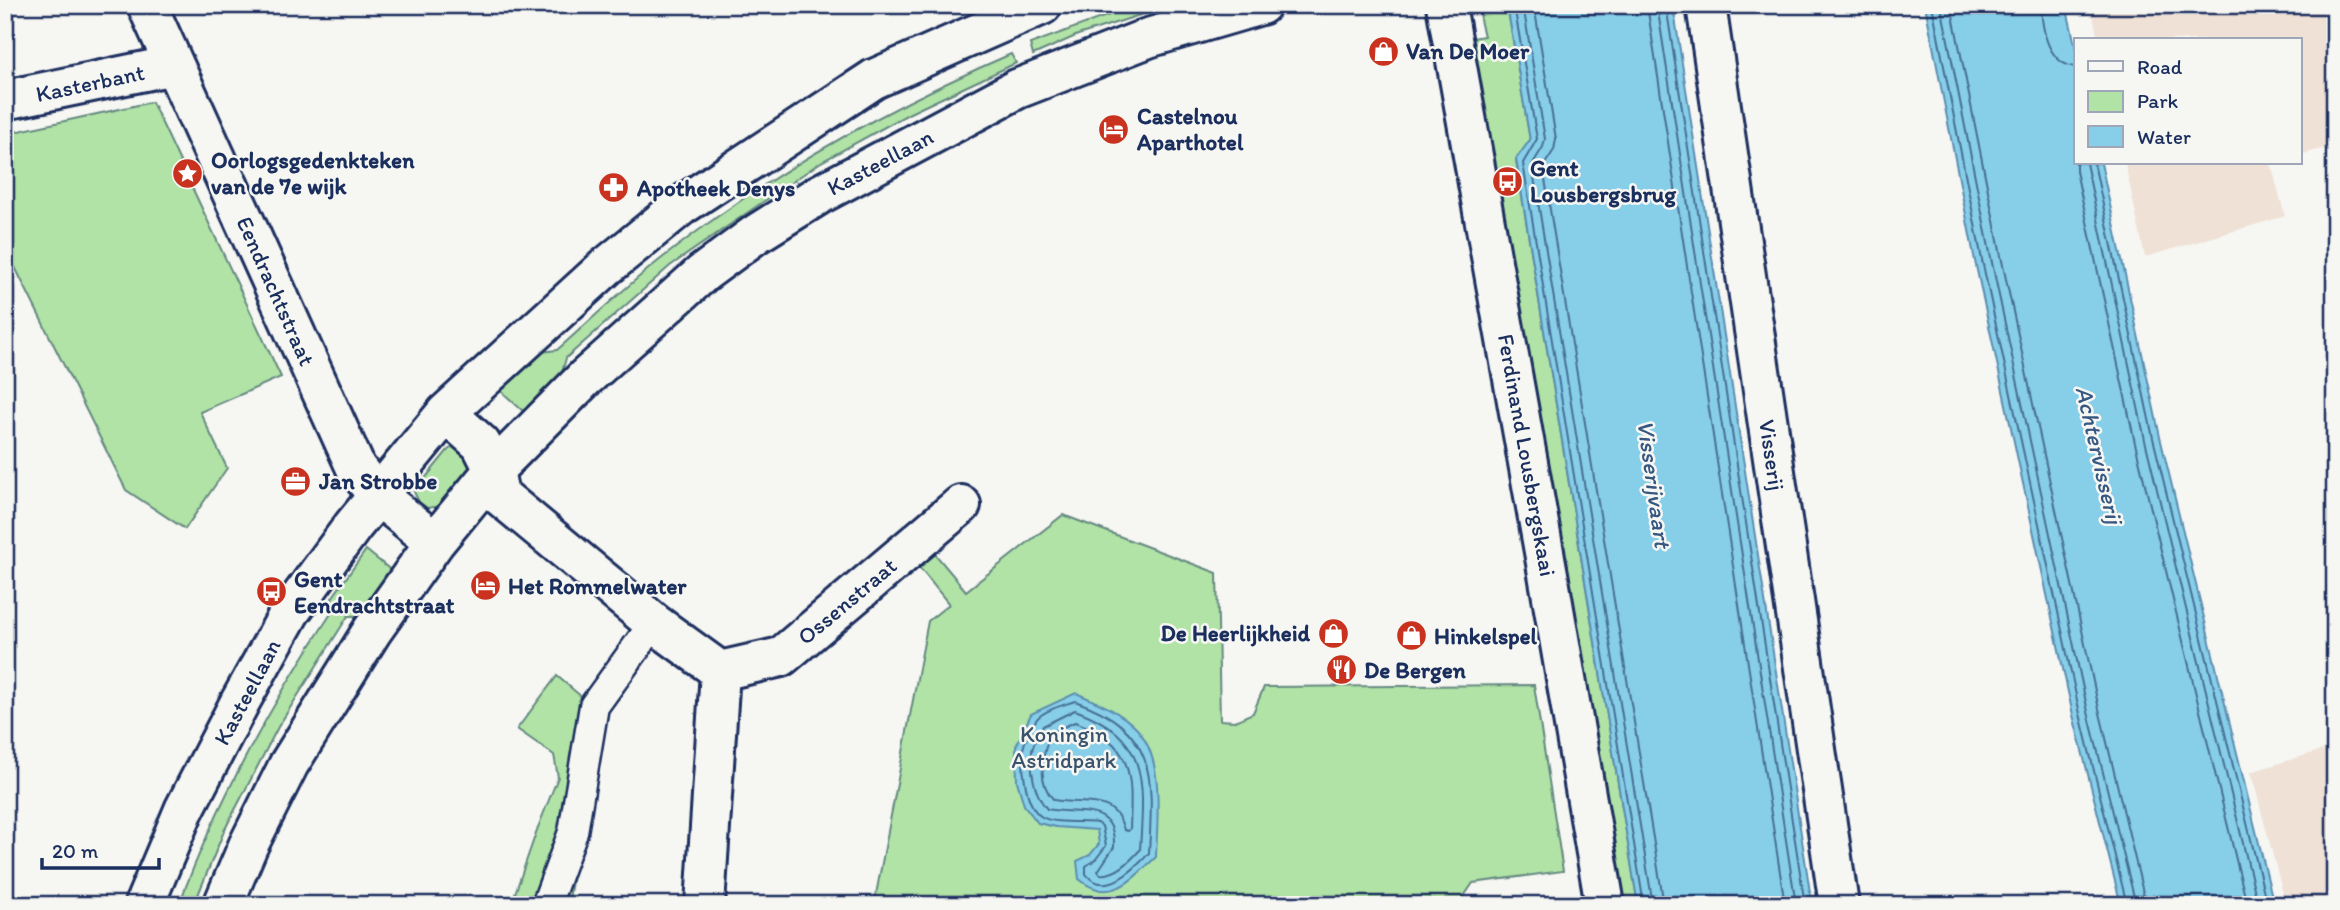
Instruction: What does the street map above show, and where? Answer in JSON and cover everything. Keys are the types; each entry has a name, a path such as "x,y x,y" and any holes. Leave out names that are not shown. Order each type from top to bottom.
{"street":[{"name":"Eendrachtstraat","path":"146,5 356,468 379,496"},
{"name":"Kasteellaan","path":"144,905 184,810 290,612 353,526 446,413 606,267 681,206 874,79 1042,5"},
{"name":"Kasteellaan","path":"223,905 248,846 289,764 372,631 435,542 494,470 585,378 703,273 756,234 820,194 1017,89 1148,38 1261,5"},
{"name":"Ferdinand Lousbergskaai","path":"1446,5 1605,905"},
{"name":"Visserij","path":"1706,5 1839,905"},
{"name":"Kasterbant","path":"5,100 174,65"},
{"path":"446,413 481,444 494,470 499,495 654,623 720,671 705,905"},
{"path":"379,496 435,542"},
{"name":"Ossenstraat","path":"720,671 781,657 961,505"},
{"path":"546,905 573,832 594,706 654,623"}],"shaded area":[{"path":"2091,5 2335,5 2335,145 2302,154 2302,38 2098,38"},
{"path":"2125,164 2271,164 2285,216 2145,257"},
{"path":"2335,746 2335,905 2286,905 2251,772"}],"green space":[{"path":"1136,5 1171,5 1078,35 1033,55 1030,44"},
{"path":"1483,5 1507,5 1530,140 1516,160 1638,905 1621,905 1472,38 1484,36 1480,20"},
{"path":"1011,54 1016,63 910,113 821,162 670,266 566,358 560,380 525,413 501,391 541,352 557,350 652,266 747,196 876,119"},
{"path":"152,102 281,377 200,412 227,468 185,529 126,490 5,247 5,134"},
{"path":"453,447 458,447 472,460 470,472 440,506 427,508 419,502 414,492"},
{"name":"Koningin Astridpark","path":"1063,515 1217,573 1220,720 1235,721 1253,713 1264,687 1534,685 1563,871 1473,883 1458,905 874,905 928,621 949,604 914,561 931,549 966,591"},
{"path":"366,550 393,572 362,616 348,616 278,727 224,831 194,905 179,905 211,828 248,752 289,679 334,609 332,598"},
{"path":"557,676 583,698 601,708 568,905 511,905 558,777 554,755 517,729"}],"water":[{"name":"Visserijvaart","path":"1507,5 1673,5 1812,905 1638,905 1516,159 1530,140"},
{"name":"Achtervisserij","path":"1925,5 2066,5 2074,40 2074,164 2101,164 2160,437 2274,905 2121,905 2073,715 1975,261"},
{"path":"1076,693 1116,713 1137,729 1146,742 1156,773 1156,857 1130,881 1111,890 1091,887 1079,879 1077,861 1090,855 1099,844 1097,830 1038,823 1024,805 1017,781 1016,746 1031,714"}],"place":[{"name":"Van De Moer","path":"1383,51"},
{"name":"Castelnou Aparthotel","path":"1114,129"},
{"name":"Oorlogsgedenkteken van de 7e wijk","path":"188,173"},
{"name":"Gent Lousbergsbrug","path":"1507,181"},
{"name":"Apotheek Denys","path":"614,188"},
{"name":"Jan Strobbe","path":"296,481"},
{"name":"Het Rommelwater","path":"485,586"},
{"name":"Gent Eendrachtstraat","path":"271,592"},
{"name":"De Heerlijkheid","path":"1333,633"},
{"name":"Hinkelspel","path":"1411,636"},
{"name":"De Bergen","path":"1341,670"}]}
